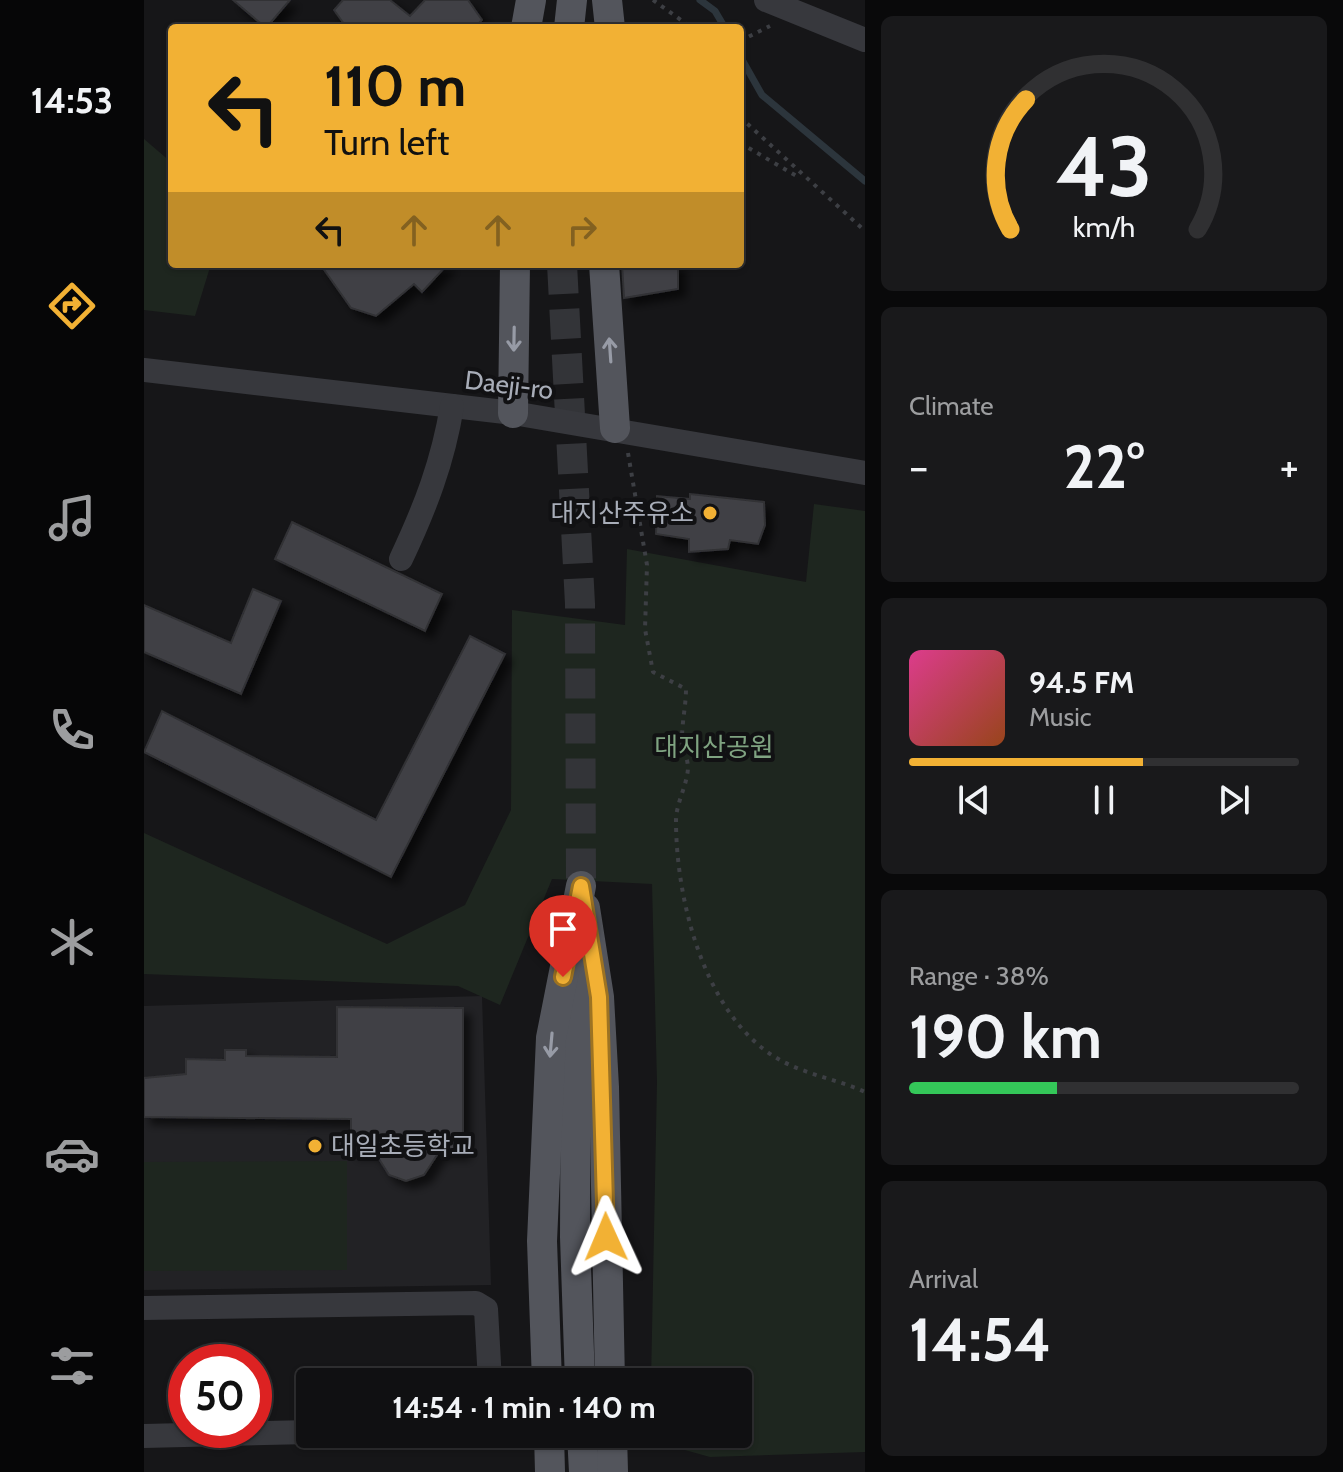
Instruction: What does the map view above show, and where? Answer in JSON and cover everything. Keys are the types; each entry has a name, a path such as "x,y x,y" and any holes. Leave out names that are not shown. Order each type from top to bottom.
{"main road":[{"path":"527,24 531,0"},
{"path":"513,413 515,268"},
{"path":"604,268 621,430"},
{"path":"547,1368 542,1241 551,1038 581,886"},
{"path":"581,886 599,997 610,1368"},
{"path":"580,1368 576,1095 581,886"},
{"path":"549,1448 550,1472"},
{"path":"583,1448 584,1472"},
{"path":"612,1448 613,1472"}],"street":[{"path":"766,0 865,40"},
{"name":"Daeji-ro","path":"144,370 513,413 865,473"},
{"path":"401,559 440,466 452,406"},
{"path":"144,1308 476,1303 486,1309 489,1368"},
{"path":"144,1436 296,1432"}],"path":[{"path":"653,0 686,24"},
{"path":"744,40 762,33"},
{"path":"744,121 865,231"},
{"path":"744,145 808,182"},
{"path":"621,430 647,565 645,629 653,672 686,689 682,737 688,766 676,819 684,913 704,966 730,1012 753,1039 789,1065 832,1077 865,1092"}],"shaded area":[{"name":"대일초등학교","path":"482,996 491,1285 144,1290 144,1006"}],"green space":[{"path":"144,139 168,160 168,268 210,268 195,316 144,310"},
{"name":"대지산공원","path":"814,504 865,511 865,1452 710,1457 678,1448 752,1448 752,1368 651,1368 657,1082 652,884 552,879 500,1005 458,986 144,974 144,833 387,944 465,905 511,810 512,610 625,625 627,549 806,582"},
{"path":"347,1161 347,1270 144,1271 144,1162"}],"building":[{"path":"233,0 290,0 269,24 261,24"},
{"path":"343,0 390,0 410,16 425,0 468,0 482,20 478,24 344,24 334,10"},
{"path":"323,268 444,268 422,292 414,284 376,316 351,308"},
{"path":"622,268 678,268 678,289 624,298"},
{"name":"대지산주유소","path":"690,494 764,502 765,525 758,544 730,540 728,549 689,552 689,539 656,534 657,496 690,499"},
{"path":"292,522 442,594 425,631 275,559"},
{"path":"253,589 281,601 241,694 144,652 144,605 231,643"},
{"path":"470,636 505,654 391,877 144,752 162,711 376,820"},
{"path":"337,1007 463,1008 463,1152 439,1152 424,1175 406,1181 389,1175 374,1151 351,1151 351,1119 144,1117 144,1078 186,1074 186,1059 225,1060 225,1050 246,1050 246,1056 337,1057"}],"waterway":[{"path":"700,0 715,11 723,24"},
{"path":"744,63 762,95 865,181"}],"tunnel":[{"path":"562,268 580,604 581,886"}],"place":[{"name":"대지산주유소","path":"710,513"},
{"name":"대일초등학교","path":"315,1146"}],"route":[{"path":"563,977 581,886 599,997 606,1237"}]}
